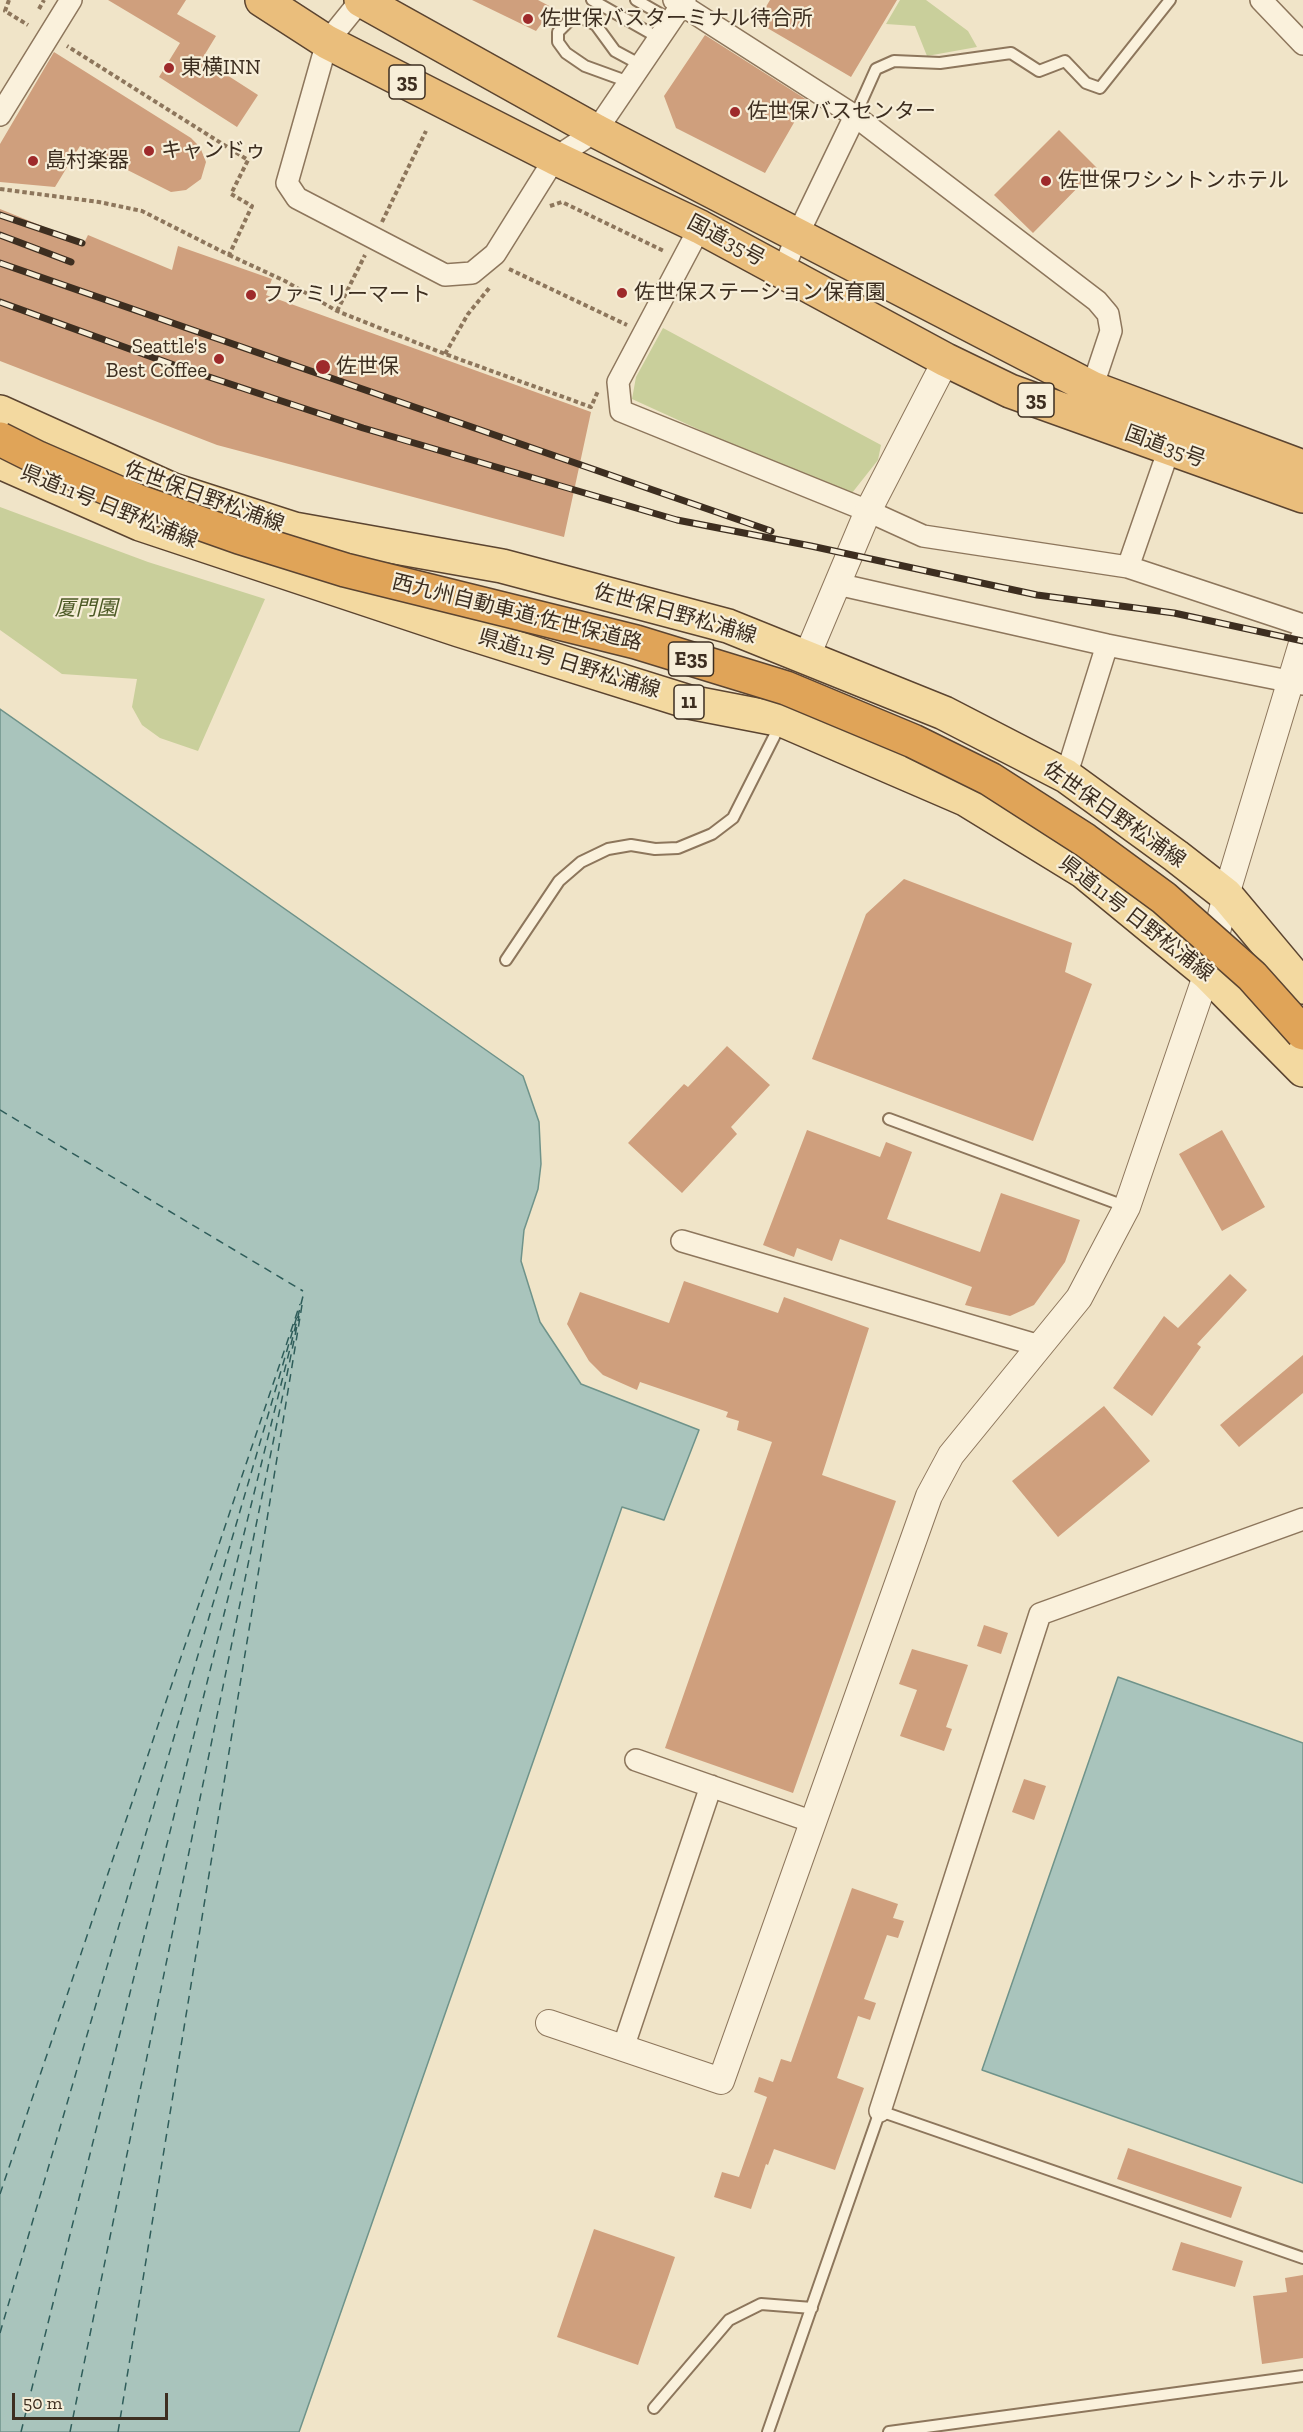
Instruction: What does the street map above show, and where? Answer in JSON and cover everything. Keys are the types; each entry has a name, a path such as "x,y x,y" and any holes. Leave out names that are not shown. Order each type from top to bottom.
{"highway":[{"name":"国道35号","path":"262,0 327,42 555,158 700,227 946,360 1010,390 1303,496"},
{"name":"国道35号","path":"361,0 596,131 1092,388 1303,467"},
{"name":"西九州自動車道;佐世保道路","path":"0,439 137,501 239,537 345,570 636,642 786,688 913,741 990,779 1085,840 1155,891 1252,976 1303,1033"}],"main road":[{"name":"佐世保日野松浦線","path":"0,412 173,490 294,529 502,566 728,626 944,713 1066,776 1226,896 1303,987"},
{"name":"県道11号 日野松浦線","path":"0,462 140,524 448,627 689,702 782,720 964,799 1084,872 1207,973 1303,1070"}],"street":[{"path":"0,115 70,0"},
{"path":"361,0 327,42 287,183 297,198 445,275 472,273 495,254 555,158 596,131 678,6 855,116 1097,301 1108,314 1111,331 1092,388"},
{"path":"1261,0 1303,44"},
{"path":"783,272 797,236 855,116"},
{"path":"700,227 618,382 621,411 868,511 923,536 1128,567 1303,625"},
{"path":"807,656 868,511 946,360"},
{"path":"1128,567 1169,449"},
{"path":"837,585 1107,645 1296,682"},
{"path":"549,2023 721,2081 929,1496 951,1455 1079,1298 1127,1207 1207,973 1226,896 1296,682 1303,640"},
{"path":"1066,776 1107,645"},
{"path":"682,1241 1040,1346"},
{"path":"880,2111 1040,1614 1303,1519"},
{"path":"636,1760 813,1822"},
{"path":"623,2048 711,1786"}],"lane":[{"path":"592,0 659,38"},
{"path":"636,0 678,6"},
{"path":"855,116 876,69 894,61 940,63 1011,53 1039,71 1065,61 1086,83 1100,88 1170,0"},
{"path":"582,18 596,25 635,74 585,66 566,53 558,42 558,32 571,19 582,18"},
{"path":"506,960 559,881 581,862 608,849 632,845 655,849 678,848 712,834 733,818 782,720"},
{"path":"889,1119 1127,1207"},
{"path":"768,2432 880,2111 1303,2258"},
{"path":"654,2408 729,2320 761,2304 812,2308"},
{"path":"889,2432 1303,2376"}],"path":[{"path":"9,0 6,11 27,25"},
{"path":"49,35 248,160 231,194 252,206 229,255"},
{"path":"0,189 99,202 142,211 285,281 337,311 445,354 591,407 600,387"},
{"path":"541,208 562,202 665,250 660,259"},
{"path":"509,262 505,268 629,326"},
{"path":"445,354 468,314 490,286"},
{"path":"624,336 633,317"}],"green space":[{"path":"900,0 926,0 968,31 977,47 927,56 915,26 886,24"},
{"path":"663,328 881,445 878,460 852,493 724,441 632,399 636,377"},
{"name":"厦門園","path":"0,507 148,562 265,599 198,751 160,738 142,725 132,707 137,679 62,674 0,630"}],"water":[{"path":"0,709 523,1076 539,1122 541,1164 538,1189 524,1230 521,1261 540,1322 581,1384 699,1430 664,1520 622,1507 299,2432 0,2432"},
{"path":"1118,1677 1303,1743 1303,2183 982,2070"}],"building":[{"path":"108,0 186,0 177,14 216,36 202,59 258,95 237,127 159,77 180,43"},
{"name":"佐世保バスターミナル待合所","path":"472,0 538,0 553,8 536,31"},
{"path":"770,0 897,0 851,77 757,22"},
{"name":"佐世保バスセンター","path":"705,35 807,100 765,173 676,128 664,96"},
{"path":"54,52 191,138 200,147 206,162 201,179 186,190 171,192 80,146 55,187 0,182 0,144"},
{"name":"佐世保ワシントンホテル","path":"1059,130 1097,168 1033,233 994,195"},
{"name":"佐世保","path":"0,209 84,243 88,235 172,270 178,246 272,279 266,295 591,412 564,537 217,445 0,361"},
{"path":"904,879 1072,943 1065,972 1092,984 1033,1141 812,1059 866,914"},
{"path":"727,1046 770,1085 731,1127 737,1134 682,1193 628,1143 684,1084 688,1087"},
{"path":"807,1130 880,1157 886,1142 912,1152 887,1219 980,1252 1001,1193 1080,1220 1065,1262 1034,1305 1010,1316 965,1305 972,1287 840,1239 832,1261 797,1248 794,1257 763,1245"},
{"path":"1222,1130 1265,1207 1222,1231 1179,1154"},
{"path":"1230,1274 1247,1290 1197,1344 1201,1347 1152,1416 1113,1388 1164,1316 1178,1328"},
{"path":"684,1281 778,1313 784,1297 869,1328 822,1475 896,1501 793,1793 665,1748 772,1442 737,1430 739,1421 726,1417 728,1412 640,1382 637,1390 603,1375 589,1361 567,1324 580,1292 669,1323"},
{"path":"1303,1355 1303,1393 1239,1447 1220,1425"},
{"path":"1104,1406 1150,1461 1058,1537 1012,1481"},
{"path":"984,1625 1008,1633 1001,1654 977,1646"},
{"path":"912,1649 968,1665 946,1727 952,1729 944,1751 900,1736 917,1690 899,1684"},
{"path":"1024,1779 1046,1786 1034,1820 1012,1812"},
{"path":"852,1888 898,1904 893,1918 904,1921 898,1938 887,1935 864,1999 876,2003 870,2020 858,2016 837,2078 864,2088 835,2170 774,2149 768,2165 766,2164 751,2209 714,2197 722,2172 739,2177 767,2097 754,2092 759,2077 773,2082 781,2059 791,2062"},
{"path":"1128,2148 1242,2187 1231,2218 1117,2179"},
{"path":"594,2229 675,2257 638,2365 557,2337"},
{"path":"1181,2242 1243,2261 1235,2287 1172,2270"},
{"path":"1303,2275 1303,2358 1262,2364 1253,2296 1287,2292 1285,2278"}],"ferry route":[{"path":"0,1110 303,1291"},
{"path":"21,2432 304,1292"},
{"path":"0,2194 300,1304"},
{"path":"118,2432 302,1305"},
{"path":"0,2333 297,1316"},
{"path":"70,2432 299,1316"}],"railway":[{"path":"0,215 82,243"},
{"path":"0,235 71,262"},
{"path":"0,263 771,531"},
{"path":"0,302 185,369 363,428 677,520 811,546 1037,595 1174,613 1303,641"}],"place":[{"name":"佐世保バスターミナル待合所","path":"528,19"},
{"name":"東横INN","path":"169,68"},
{"name":"佐世保バスセンター","path":"735,112"},
{"name":"キャンドゥ","path":"149,151"},
{"name":"島村楽器","path":"33,161"},
{"name":"佐世保ワシントンホテル","path":"1046,181"},
{"name":"佐世保ステーション保育園","path":"622,293"},
{"name":"ファミリーマート","path":"251,295"},
{"name":"Seattle's Best Coffee","path":"219,359"},
{"name":"佐世保","path":"323,367"}]}
